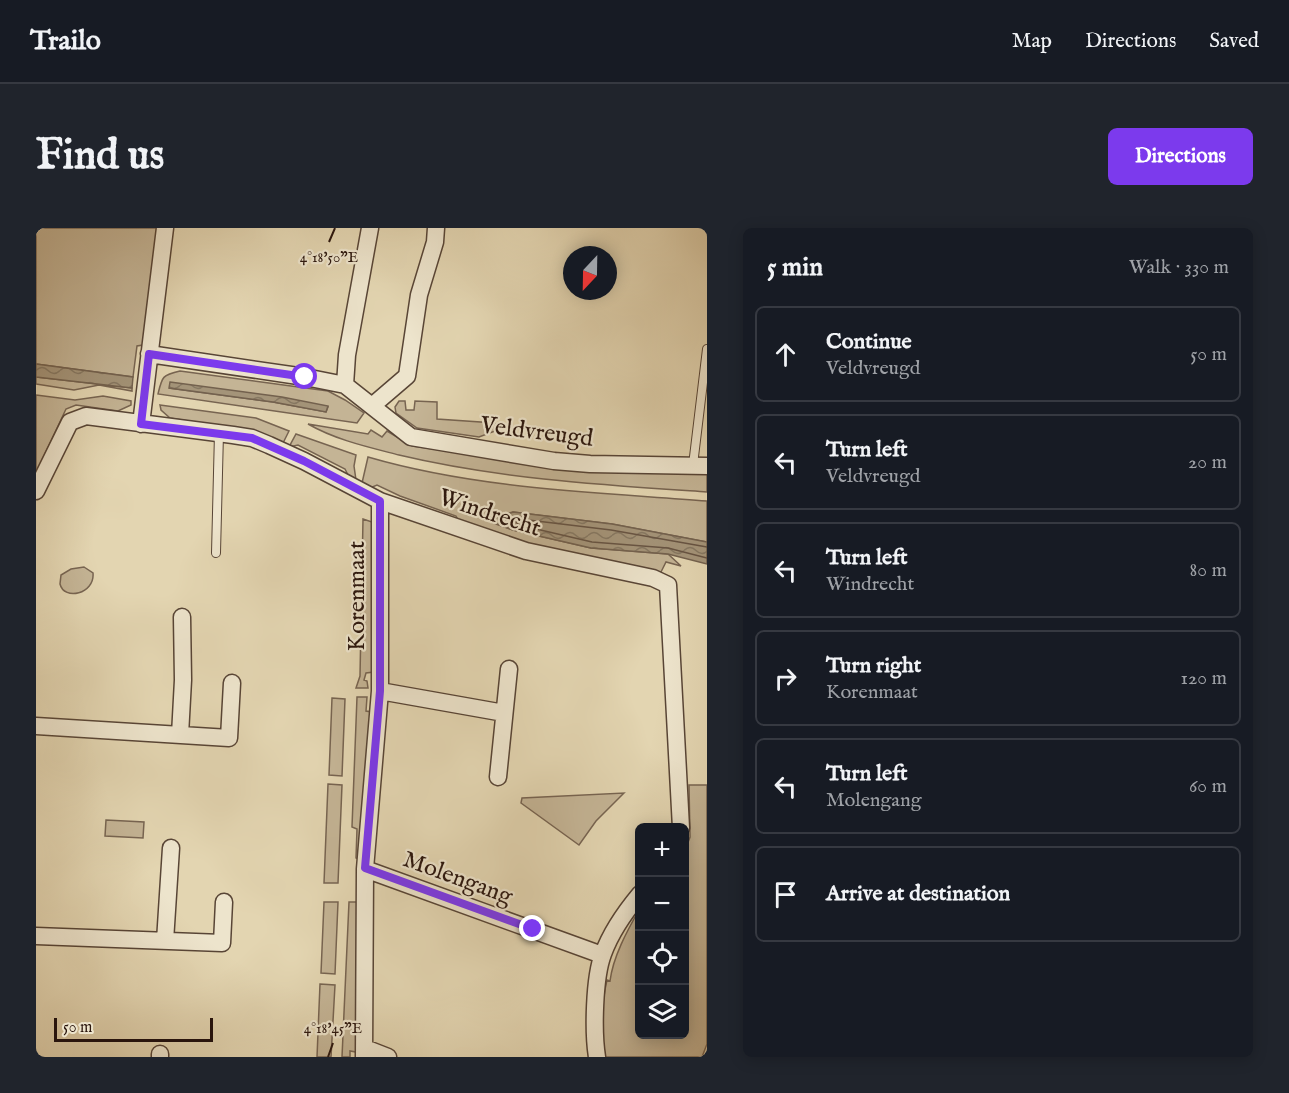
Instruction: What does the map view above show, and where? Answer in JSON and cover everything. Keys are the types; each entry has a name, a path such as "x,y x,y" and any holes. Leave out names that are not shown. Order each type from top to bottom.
{"street":[{"path":"141,424 165,228"},
{"path":"345,385 347,355 370,228"},
{"path":"372,406 407,376 419,295 435,243 436,228"},
{"name":"Veldvreugd","path":"149,354 345,385 411,437 554,461 590,464 700,465"},
{"name":"Windrecht","path":"36,491 70,422 86,416 219,433 252,438 304,461 380,501 526,551 653,578 668,585 681,823"},
{"name":"Korenmaat","path":"364,1053 365,868 380,691 380,501"},
{"path":"180,735 183,680 182,617"},
{"path":"498,777 509,669"},
{"path":"36,726 229,738 232,683"},
{"path":"380,691 504,713"},
{"path":"165,941 171,848"},
{"name":"Molengang","path":"365,868 602,955"},
{"path":"597,1057 595,1001 602,955 624,914 635,899"},
{"path":"36,936 222,943 224,902"},
{"path":"364,1053 388,1057"}],"lane":[{"path":"700,465 707,349"},
{"path":"216,553 219,433"}],"shaded area":[{"path":"36,228 159,228 143,345 137,346 133,377 36,364"},
{"path":"174,372 328,391 364,413 357,423 158,394 164,378","holes":["169,388 328,407 326,412 273,402"]},
{"path":"36,377 132,388 132,391 99,385 74,390 36,384"},
{"path":"36,395 75,400 103,396 131,401 131,405 118,411 76,405 66,409 36,473"},
{"path":"399,401 405,401 406,410 414,410 415,401 437,402 437,419 495,423 495,431 479,437 417,428 396,413 395,407"},
{"path":"160,405 256,418 289,431 283,443 257,432 170,418 161,410"},
{"path":"308,424 368,434 371,430 382,437 387,431 412,446 577,469 707,473 707,492 552,480 475,470 364,446 341,439"},
{"path":"296,434 356,455 354,466 356,480 349,477 345,469 298,445 289,447"},
{"path":"368,457 410,468 494,483 579,492 707,501 707,542 612,524 513,512 490,518 490,522 513,530 591,548 668,554 681,566 666,562 661,572 534,546 460,524 456,516 400,496 377,485 370,488 362,483"},
{"path":"363,519 372,522 374,672 366,673 364,680 367,681 368,688 356,688 360,676"},
{"path":"84,567 93,573 89,586 73,594 63,589 60,584 61,575 71,569"},
{"path":"357,697 367,697 366,711 372,712 359,859 356,858 357,829 352,827"},
{"path":"332,698 345,699 342,776 329,775"},
{"path":"328,784 342,785 338,883 324,883"},
{"path":"689,785 707,785 707,1044 702,1057 605,1057 602,1018 607,980 610,981 617,954 635,917 635,1039 689,1039"},
{"path":"624,793 596,821 579,845 521,803 522,798"},
{"path":"106,820 144,822 143,838 105,836"},
{"path":"324,902 338,902 335,974 321,973"},
{"path":"349,902 357,902 356,1052 350,1051 350,1057 342,1057"},
{"path":"320,984 335,985 331,1057 317,1057"}],"water":[{"path":"36,364 133,377 132,388 36,377"},
{"path":"170,382 282,397 328,406 326,412 273,402 169,388"},
{"path":"513,512 612,524 707,542 707,564 668,554 591,548 513,530 489,521 496,514 504,516"}],"route":[{"path":"305,377 149,354 141,424 252,438 304,461 380,501 380,691 365,868 533,929"}]}
